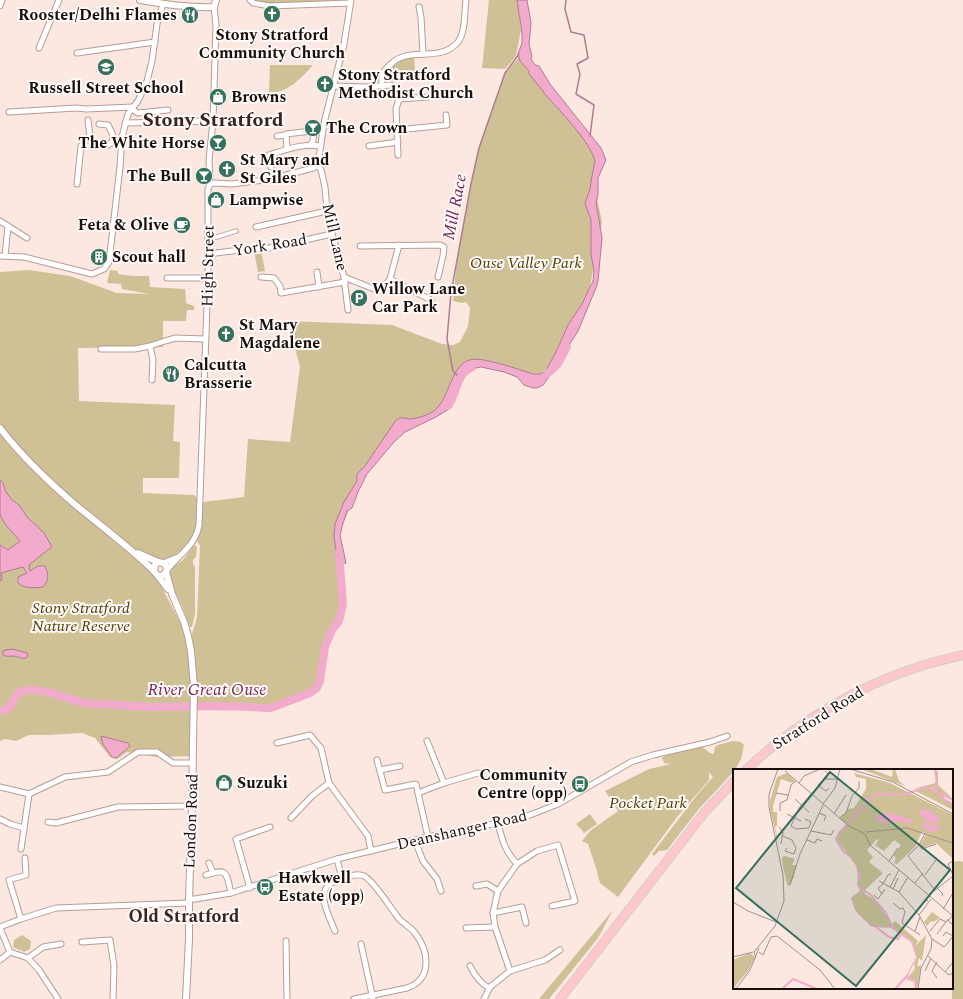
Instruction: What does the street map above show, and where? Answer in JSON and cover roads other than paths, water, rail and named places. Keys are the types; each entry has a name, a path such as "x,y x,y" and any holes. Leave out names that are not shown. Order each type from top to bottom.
{"main road":[{"name":"Stratford Road","path":"747,769 764,752 831,706 895,675 963,655"},
{"path":"560,999 704,813 733,782"}],"street":[{"path":"0,6 2,0"},
{"path":"39,48 59,0"},
{"path":"142,0 190,7 214,7 216,0"},
{"path":"210,184 232,184 271,179 313,168 318,164 328,101 344,44 350,2 326,5 270,6 253,3 250,0"},
{"path":"382,85 382,75 384,70 395,60 404,55 438,54 449,49 458,41 463,30 466,0"},
{"path":"8,226 3,256 24,257 52,263 87,274 92,274 104,269 109,262 122,137 125,123 147,81 157,24 163,4"},
{"name":"High Street","path":"178,557 196,538 199,526 208,278 208,189 210,184 209,160 213,121 216,25 214,7"},
{"path":"419,7 423,54"},
{"path":"77,53 155,42"},
{"path":"333,86 366,87 391,85 397,92 399,99 396,109 398,155"},
{"path":"399,99 428,97"},
{"path":"9,112 76,108 132,108 138,113 168,110"},
{"path":"446,115 447,132"},
{"path":"88,120 91,139 94,144 100,147 106,146 112,142 113,136 108,125 99,124"},
{"path":"125,123 213,121"},
{"path":"397,130 447,125"},
{"path":"277,136 312,131 315,136 310,145"},
{"path":"286,135 288,149"},
{"path":"113,136 122,137"},
{"path":"77,184 81,146 85,141 91,139"},
{"path":"370,146 398,142"},
{"path":"271,167 269,155 288,149 310,145 320,146"},
{"name":"Mill Lane","path":"318,164 325,187 327,210 332,234 345,279 348,310"},
{"path":"256,227 327,210"},
{"path":"0,221 27,238"},
{"path":"214,238 236,232"},
{"name":"York Road","path":"208,254 256,248 270,248 332,234"},
{"path":"261,277 274,278 280,286 281,293 319,287 345,279 374,290 382,288 390,279 399,245"},
{"path":"360,246 440,245 444,247 444,256 438,277"},
{"path":"317,272 319,287"},
{"path":"167,278 208,278"},
{"path":"390,279 431,300"},
{"path":"423,304 425,297"},
{"path":"101,349 135,349 176,338 206,340"},
{"path":"150,346 153,360 152,380"},
{"path":"0,428 34,467 77,506 133,551 156,573 172,594"},
{"path":"133,551 167,567 166,571 172,594"},
{"path":"156,573 155,565 178,557"},
{"path":"156,573 163,575 178,557"},
{"name":"London Road","path":"172,594 184,622 188,636 194,686 189,939 186,999"},
{"path":"277,744 310,735 321,748 329,783 368,836 371,851"},
{"name":"Deanshanger Road","path":"0,927 56,908 189,901 232,893 337,860 371,851 530,815 552,807 631,762 653,755 710,742 727,736"},
{"path":"427,741 444,783"},
{"path":"0,787 29,794 65,777 108,772 138,752 157,752 173,763 192,763"},
{"path":"377,760 385,790 416,784 428,837"},
{"path":"380,770 400,766"},
{"path":"418,793 444,783 478,773"},
{"path":"291,818 312,796 329,783"},
{"path":"22,849 29,794"},
{"path":"48,822 56,823 118,807 192,806"},
{"path":"0,819 24,828"},
{"path":"498,823 508,854 517,864"},
{"path":"250,888 236,840 270,828"},
{"path":"414,841 423,861 437,879 440,891"},
{"path":"510,971 495,927 493,913 498,891 517,864 538,850 558,845 575,900 552,906"},
{"path":"21,919 9,880 26,875 25,858"},
{"path":"337,860 342,879"},
{"path":"209,864 213,873"},
{"path":"206,875 220,871 224,872 227,876 232,893"},
{"path":"335,931 323,898 324,891 330,883 353,875 360,875 368,878 398,919 413,930 423,946 426,968 420,980 413,986 372,997 354,999"},
{"path":"476,886 487,884 498,891"},
{"path":"493,913 522,907 526,923"},
{"path":"0,927 10,952 28,958 39,970 58,999"},
{"path":"466,928 495,927"},
{"path":"82,942 110,940 114,966 113,999"},
{"path":"286,941 287,999"},
{"path":"28,958 43,947 62,944"},
{"path":"361,944 372,997"},
{"path":"484,999 489,988 510,971 544,960 560,950"},
{"path":"0,960 10,952"},
{"path":"470,966 475,976 483,985 489,988"}],"waterway":[{"path":"566,0 565,9 571,32 584,35 588,58 577,64 580,74 576,94 594,105 590,136"},
{"name":"Mill Race","path":"457,375 453,371 447,339 451,293 471,184 479,148 505,73 519,54"},
{"name":"River Great Ouse","path":"547,374 558,364 567,347"},
{"name":"River Great Ouse","path":"448,406 462,375 471,368"},
{"name":"River Great Ouse","path":"0,711 6,710 18,694 22,691 28,690 49,692 86,703 157,707 225,706 271,708 310,693 317,688 320,681 325,647 332,630 339,621 343,604 339,553"}],"place":[{"name":"Stony Stratford Community Church","path":"272,14"},
{"name":"Rooster/Delhi Flames","path":"190,15"},
{"name":"Russell Street School","path":"106,67"},
{"name":"Stony Stratford Methodist Church","path":"325,84"},
{"name":"Browns","path":"218,97"},
{"name":"The Crown","path":"313,128"},
{"name":"The White Horse","path":"218,143"},
{"name":"St Mary and St Giles","path":"227,169"},
{"name":"The Bull","path":"204,176"},
{"name":"Lampwise","path":"216,200"},
{"name":"Feta & Olive","path":"182,225"},
{"name":"Scout hall","path":"99,257"},
{"name":"Willow Lane Car Park","path":"359,298"},
{"name":"St Mary Magdalene","path":"226,334"},
{"name":"Calcutta Brasserie","path":"171,374"},
{"name":"Suzuki","path":"224,783"},
{"name":"Community Centre (opp)","path":"580,784"},
{"name":"Hawkwell Estate (opp)","path":"265,887"}],"district":[{"name":"Stony Stratford","path":"213,120"},
{"name":"Old Stratford","path":"184,916"}],"park label":[{"name":"Ouse Valley Park","path":"526,263"},
{"name":"Stony Stratford Nature Reserve","path":"81,617"},
{"name":"Pocket Park","path":"648,803"}]}
